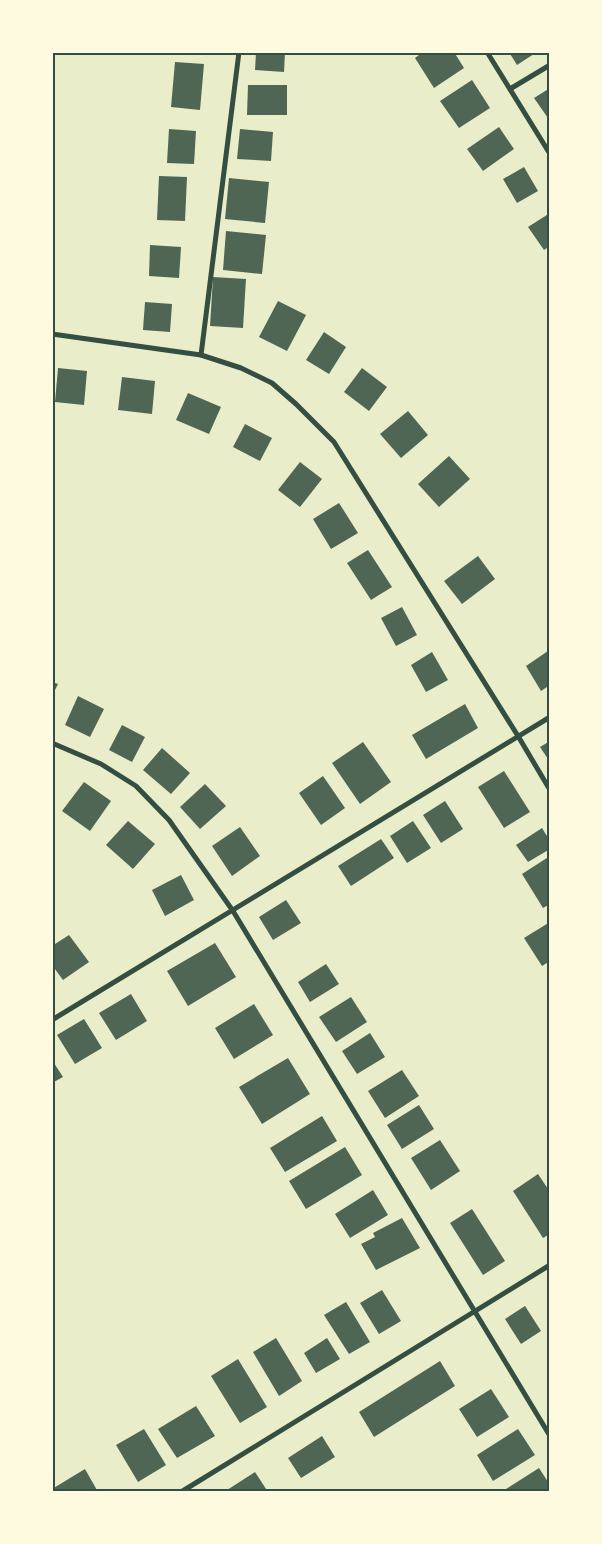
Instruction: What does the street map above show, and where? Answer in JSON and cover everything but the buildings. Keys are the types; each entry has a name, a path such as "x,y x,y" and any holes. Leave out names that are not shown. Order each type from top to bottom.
{"street":[{"path":"201,355 239,52"},
{"path":"487,52 550,154"},
{"path":"510,89 550,65"},
{"path":"52,334 201,355 241,368 272,384 296,404 334,442 550,790"},
{"path":"52,1020 550,717"},
{"path":"52,743 101,764 136,786 169,820 233,911 550,1436"},
{"path":"181,1492 550,1265"},
{"path":"191,1486 194,1492"}]}
